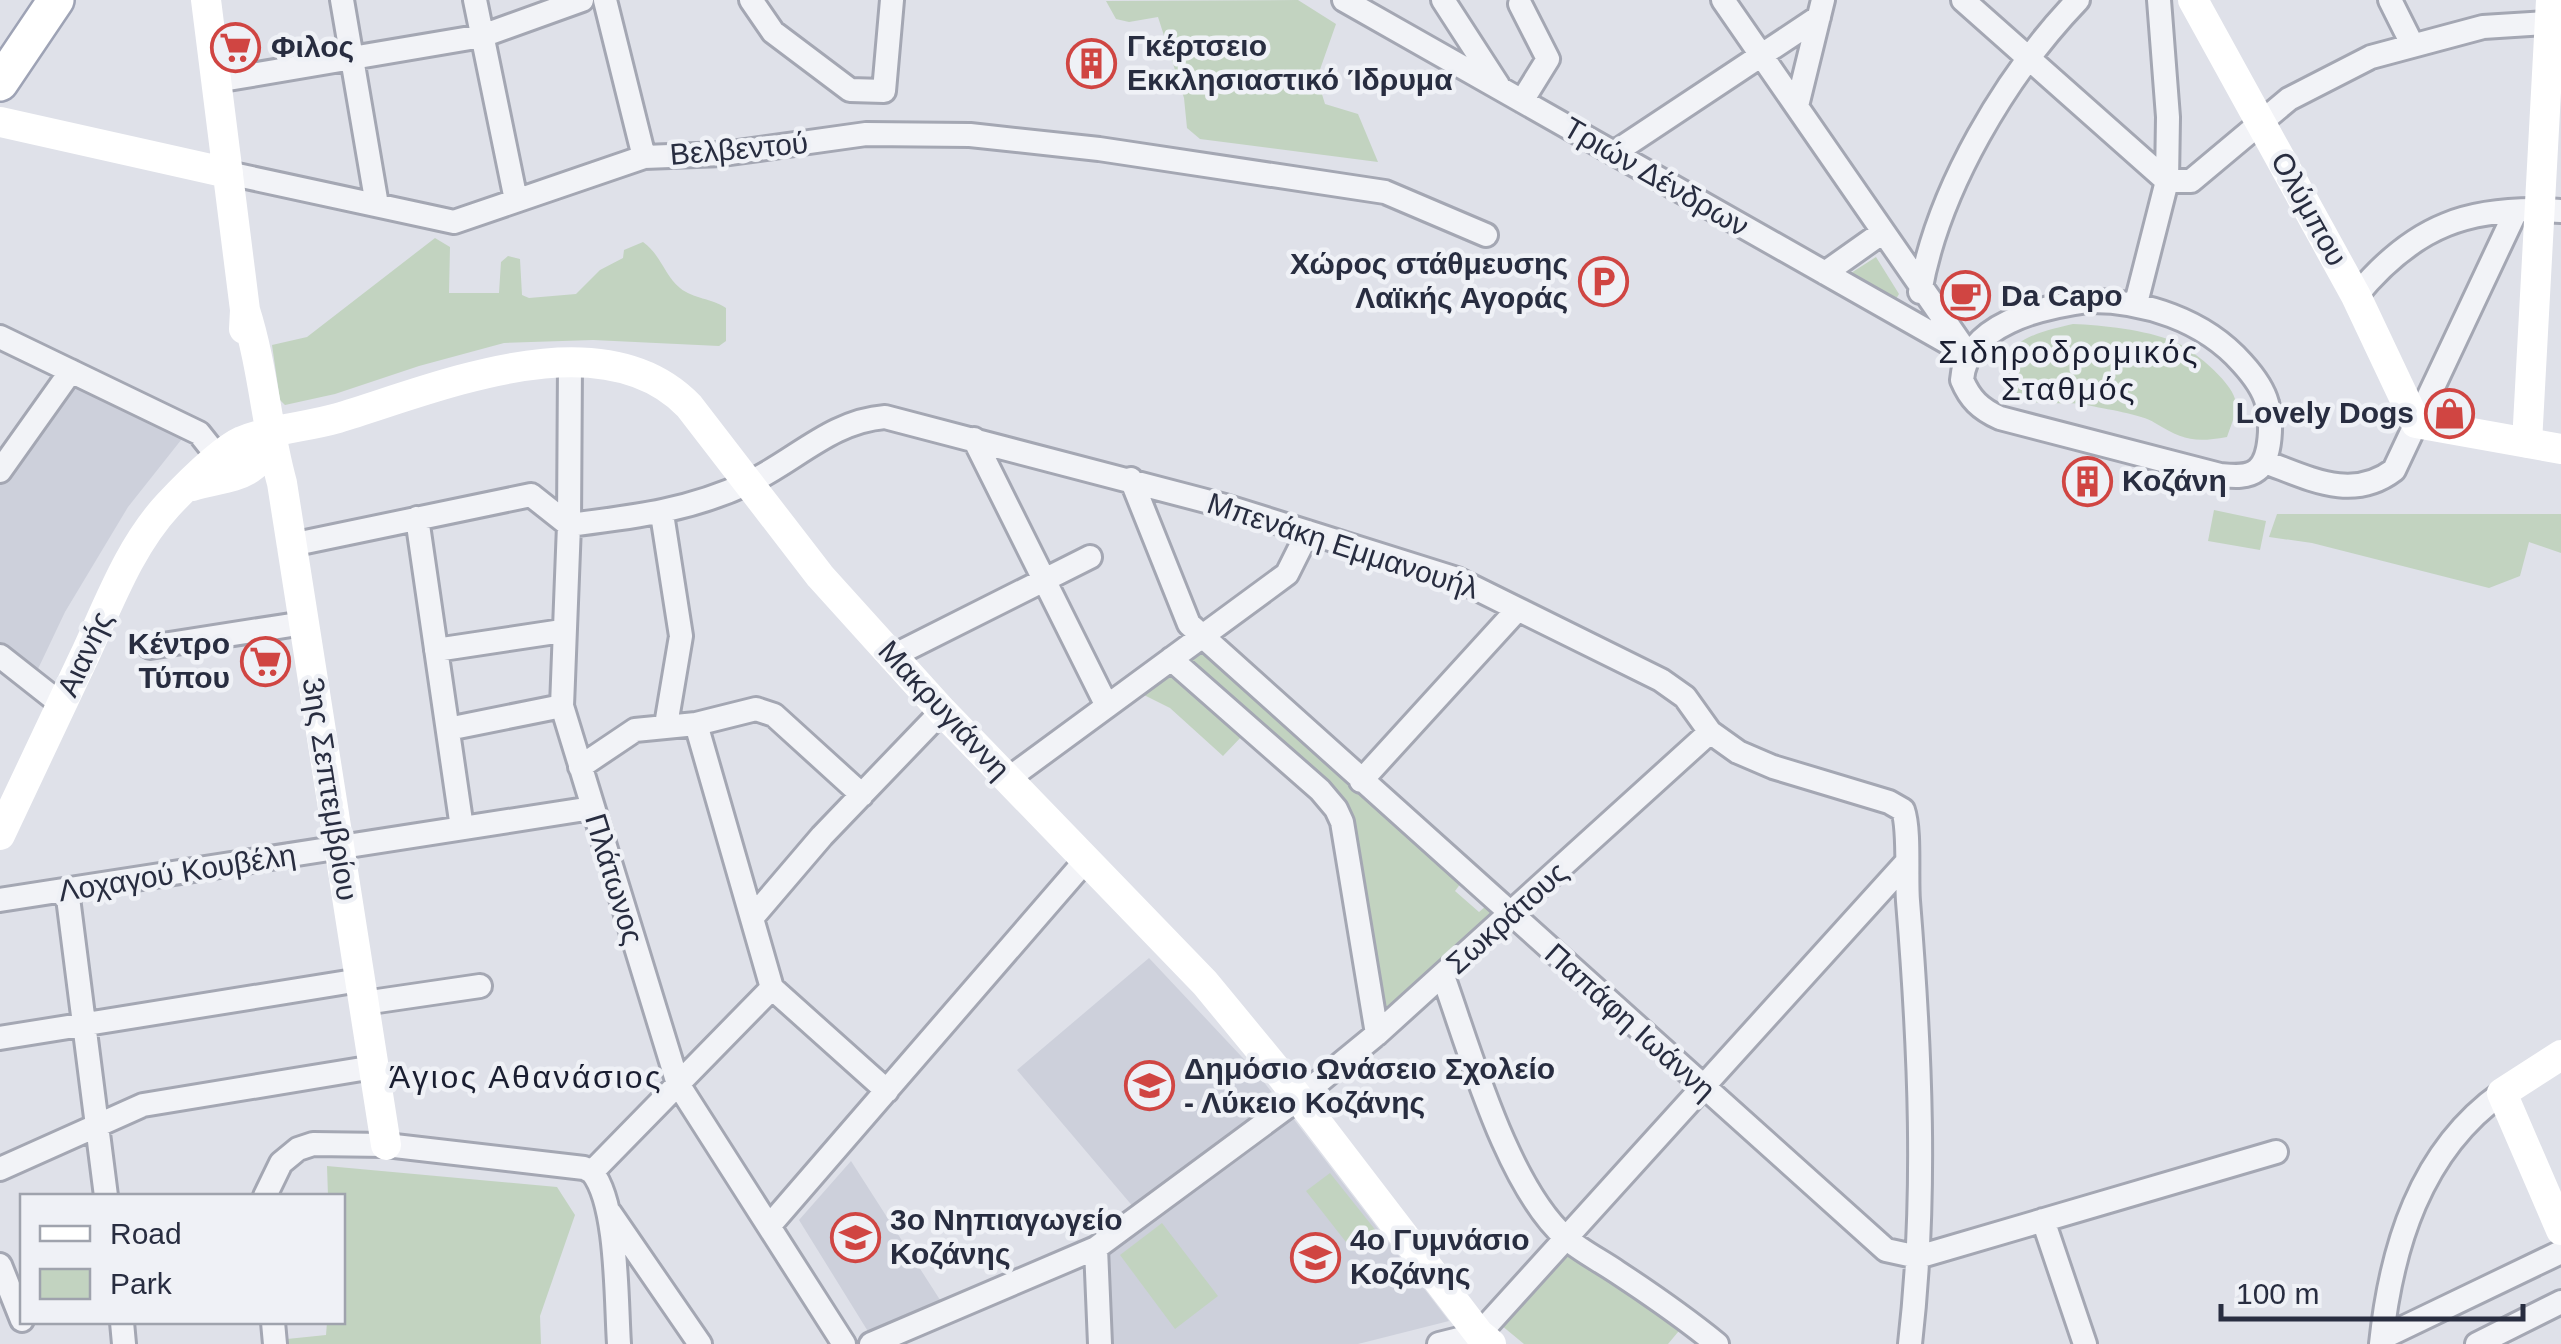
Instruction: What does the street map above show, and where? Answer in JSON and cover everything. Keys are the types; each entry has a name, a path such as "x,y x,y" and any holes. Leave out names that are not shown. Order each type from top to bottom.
{"main road":[{"path":"0,83 56,0"}],"street":[{"name":"3ης Σεπτεμβρίου","path":"206,0 245,310 256,344 257,437 282,483 386,1144"},
{"path":"342,0 376,205"},
{"path":"475,0 516,200"},
{"path":"216,81 482,36 582,0"},
{"path":"605,0 644,156"},
{"path":"750,0 773,32 850,90 884,91 892,0"},
{"name":"Τριών Δένδρων","path":"1344,0 1968,354"},
{"path":"1443,0 1500,88"},
{"path":"1723,0 1968,354"},
{"path":"1963,0 2167,182 2192,181 2288,99 2371,57 2483,26 2554,14 2527,443"},
{"path":"1914,323 1921,286 1968,156 2029,56 2078,0"},
{"path":"2136,304 2167,182 2168,116 2159,0"},
{"name":"Ολύμπου","path":"2192,0 2356,296 2416,423"},
{"path":"2390,0 2412,44"},
{"path":"1520,4 1548,59 1522,101"},
{"path":"1614,153 1821,8"},
{"path":"1797,106 1821,8"},
{"name":"Βελβεντού","path":"0,122 454,222 644,156 723,154 866,134 912,133 1016,139 1385,192 1486,235"},
{"path":"2356,296 2395,252 2417,238 2467,218 2539,211"},
{"path":"2265,462 2321,482 2365,486 2378,483 2394,470 2416,423 2539,211"},
{"path":"1825,273 1883,232"},
{"path":"2087,301 2136,304 2194,327 2240,360 2267,402 2270,424 2265,462 2255,472 2220,475 2000,418 1983,411 1966,390 1962,380 1968,354 2004,325 2047,307 2087,301"},
{"path":"0,337 199,434 257,437"},
{"name":"Μακρυγιάννη","path":"257,437 487,373 542,364 620,367 650,376 664,385 689,406 820,576 892,656 1206,984 1485,1339"},
{"name":"Πλάτωνος","path":"570,364 562,706 678,1084 844,1344"},
{"path":"0,471 71,372"},
{"name":"Μπενάκη Εμμανουήλ","path":"569,525 662,514 748,483 832,432 862,420 898,419 1130,479 1457,579 1661,680 1685,697 1710,732 1738,752 1904,810 1905,864"},
{"path":"2416,423 2561,449"},
{"name":"Αιανής","path":"0,835 130,560 166,507 257,437"},
{"path":"974,439 1107,706"},
{"name":"Παπάφη Ιωάννη","path":"1130,479 1189,624 1873,1241 1900,1256 1918,1257"},
{"path":"292,544 531,495 569,525"},
{"path":"662,514 681,636 666,725"},
{"path":"417,518 462,828"},
{"path":"1008,779 1287,574 1308,532"},
{"path":"892,656 1090,557"},
{"path":"1361,781 1517,610"},
{"path":"150,647 304,623"},
{"path":"436,650 562,631"},
{"path":"0,656 62,704"},
{"path":"1171,659 1320,790 1336,809 1342,822 1376,1034"},
{"path":"448,729 562,706"},
{"path":"580,767 635,730 696,724 765,710 862,794"},
{"path":"752,918 942,711"},
{"path":"696,724 772,988 887,1090"},
{"name":"Σωκράτους","path":"871,1344 1096,1248 1299,1098 1376,1034 1511,916 1710,732"},
{"name":"Λοχαγού Κουβέλη","path":"0,900 592,808"},
{"path":"770,1226 1086,860"},
{"path":"1439,1344 1485,1339 1566,1238 1905,864"},
{"path":"1905,864 1917,1016 1918,1257 1910,1344"},
{"path":"68,890 106,1194"},
{"path":"1443,976 1508,1152 1551,1220 1566,1238 1717,1344"},
{"path":"0,1038 84,1024 362,991 480,986"},
{"path":"592,1172 772,988"},
{"path":"2382,1341 2401,1239 2420,1190 2455,1136 2477,1111 2561,1055"},
{"path":"0,1170 143,1105 374,1066"},
{"path":"2502,1093 2561,1230"},
{"path":"265,1194 280,1163 298,1149 313,1144 386,1144 584,1168 604,1186 619,1344"},
{"path":"1918,1257 2276,1152"},
{"path":"608,1210 700,1344"},
{"path":"2043,1220 2086,1344"},
{"path":"1096,1248 1100,1344"},
{"path":"2382,1341 2561,1252"},
{"path":"0,1265 20,1314"},
{"path":"614,1276 655,1278"},
{"path":"2477,1344 2561,1302"},
{"path":"1679,1344 1694,1326"}],"shaded area":[{"path":"72,381 185,435 128,507 65,612 37,671 0,642 0,482"},
{"name":"Δημόσιο Ωνάσειο Σχολείο - Λύκειο Κοζάνης","path":"1149,958 1277,1099 1135,1209 1017,1070"},
{"path":"1289,1113 1449,1321 1358,1344 1108,1344 1105,1248"},
{"name":"3ο Νηπιαγωγείο Κοζάνης","path":"851,1161 942,1303 869,1333 799,1220"}],"green space":[{"path":"1298,0 1336,24 1317,78 1325,104 1358,114 1378,162 1200,139 1187,128 1184,98 1158,17 1129,22 1116,19 1106,1"},
{"path":"435,238 450,247 449,293 499,293 501,262 508,256 520,259 522,295 529,298 576,294 600,270 623,258 624,250 643,242 680,288 726,308 726,341 719,346 593,340 504,343 335,394 285,405 280,400 272,345 307,337"},
{"path":"1876,257 1899,294 1896,299 1851,273"},
{"path":"2073,324 2150,334 2190,350 2232,391 2235,413 2227,437 2189,439 2132,414 2079,404 2036,402 2013,393 2003,372 2010,351 2028,338"},
{"path":"2214,510 2266,521 2260,550 2208,541"},
{"path":"2277,514 2561,514 2561,553 2529,542 2520,576 2489,588 2312,543 2269,537"},
{"path":"1202,650 1461,883 1455,891 1479,912 1486,906 1494,913 1385,1016 1353,826 1186,660"},
{"path":"1170,675 1243,735 1223,756 1170,708 1144,695"},
{"path":"327,1166 557,1187 575,1215 540,1316 541,1344 288,1344 287,1339 326,1335 327,1324 345,1324 345,1194 328,1194"},
{"path":"1330,1173 1377,1232 1353,1251 1306,1191"},
{"path":"1162,1223 1218,1296 1175,1329 1120,1255"},
{"path":"1568,1249 1683,1326 1668,1344 1524,1344 1501,1325"}],"place":[{"name":"Φιλος","path":"236,47"},
{"name":"Γκέρτσειο Εκκλησιαστικό Ίδρυμα","path":"1092,63"},
{"name":"Χώρος στάθμευσης Λαϊκής Αγοράς","path":"1603,281"},
{"name":"Da Capo","path":"1966,296"},
{"name":"Lovely Dogs","path":"2449,413"},
{"name":"Κοζάνη","path":"2087,481"},
{"name":"Κέντρο Τύπου","path":"265,661"},
{"name":"Δημόσιο Ωνάσειο Σχολείο - Λύκειο Κοζάνης","path":"1149,1086"},
{"name":"3ο Νηπιαγωγείο Κοζάνης","path":"855,1237"},
{"name":"4ο Γυμνάσιο Κοζάνης","path":"1315,1257"}],"district":[{"name":"Σιδηροδρομικός Σταθμός","path":"2069,370"},
{"name":"Άγιος Αθανάσιος","path":"526,1077"}]}
